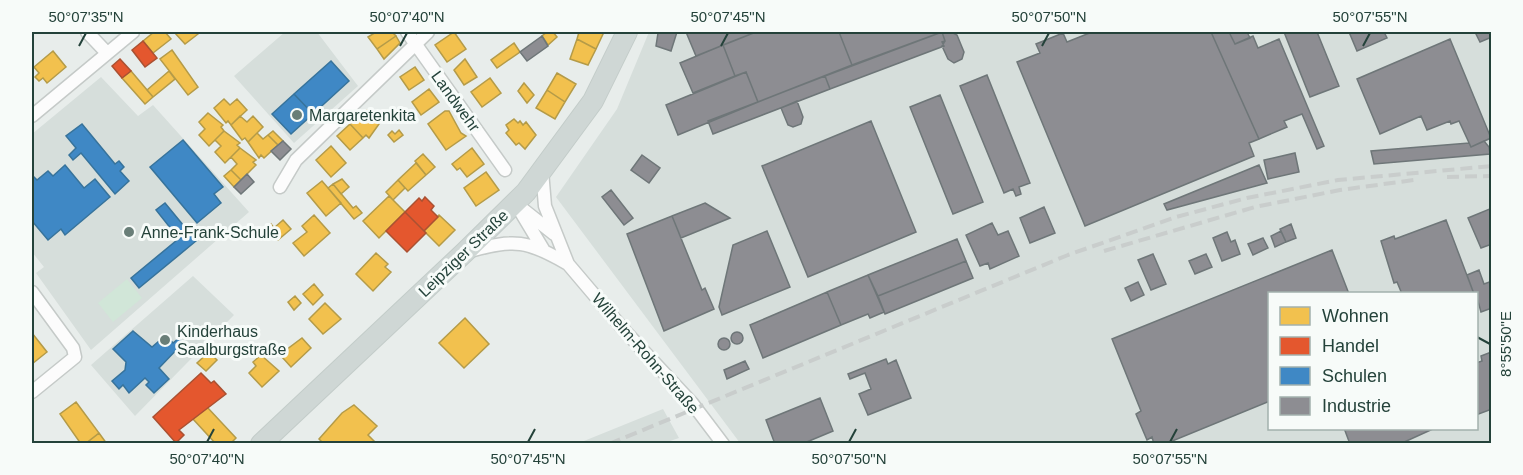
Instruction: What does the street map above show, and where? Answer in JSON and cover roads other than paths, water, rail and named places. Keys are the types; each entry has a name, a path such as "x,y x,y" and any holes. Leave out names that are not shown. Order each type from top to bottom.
{"main road":[{"name":"Leipziger Straße","path":"261,444 515,203 542,171 592,101 627,32"}],"street":[{"path":"87,32 107,53"},
{"path":"32,116 133,32"},
{"name":"Landwehr","path":"406,32 505,170"},
{"path":"280,188 296,160 428,32"},
{"name":"Wilhelm-Rohn-Straße","path":"542,171 545,206 568,264"},
{"path":"515,203 559,239"},
{"name":"Wilhelm-Rohn-Straße","path":"515,203 526,226 543,249"},
{"name":"Wilhelm-Rohn-Straße","path":"465,252 512,242 543,249 568,264 624,330 692,403 723,444"},
{"path":"32,292 73,348 75,357 32,392"}],"railway":[{"path":"609,444 1068,255 1176,217 1247,198 1338,180 1492,166"},
{"path":"1447,177 1492,176"},
{"path":"1104,251 1255,207 1340,190 1414,180"}],"place":[{"name":"Margaretenkita","path":"297,115"},
{"name":"Anne-Frank-Schule","path":"129,232"},
{"name":"Kinderhaus Saalburgstraße","path":"165,340"}]}
